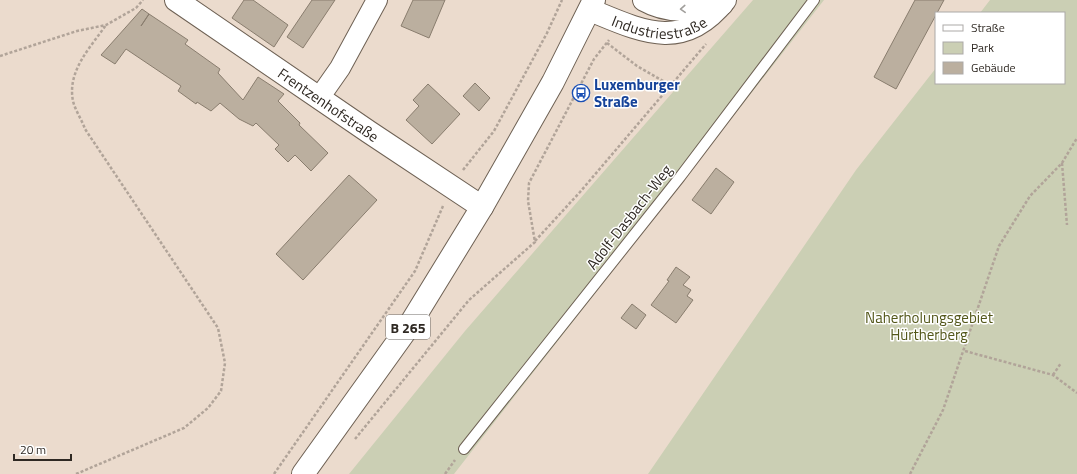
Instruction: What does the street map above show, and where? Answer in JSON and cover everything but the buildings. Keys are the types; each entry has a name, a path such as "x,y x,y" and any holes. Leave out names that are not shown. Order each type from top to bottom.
{"main road":[{"name":"Frentzenhofstraße","path":"176,0 482,207"},
{"name":"Industriestraße","path":"644,0 666,9 685,10 723,2"},
{"name":"Industriestraße","path":"592,5 619,22 659,34 672,33 700,23 723,2"},
{"name":"B 265","path":"303,474 408,326 482,207 553,82 592,5"}],"street":[{"path":"319,98 340,68 377,0"}],"lane":[{"name":"Adolf-Dasbach-Weg","path":"464,449 680,177 814,0"}],"path":[{"path":"0,56 77,31 106,25 136,8 143,0"},
{"path":"466,165 494,131 547,33 562,0"},
{"path":"76,474 184,428 208,408 221,391 225,363 218,328 86,130 73,101 72,82 78,65 106,25"},
{"path":"351,444 469,300 535,242 580,192 670,85 637,66 607,43 594,59 529,183 528,202 535,242"},
{"path":"910,474 943,410 965,351 999,246 1030,196 1062,163 1077,138"},
{"path":"1062,163 1067,225"},
{"path":"274,474 414,271 441,209"},
{"path":"965,351 1053,375 1077,393"},
{"path":"1053,375 1061,363"}],"green space":[{"path":"753,0 824,0 454,474 349,474 465,331"},
{"name":"Naherholungsgebiet Hürtherberg","path":"990,0 1077,0 1077,474 648,474 856,170 935,69 935,84 1065,84 1065,12 981,12"}],"place":[{"name":"Luxemburger Straße","path":"581,93"}]}
